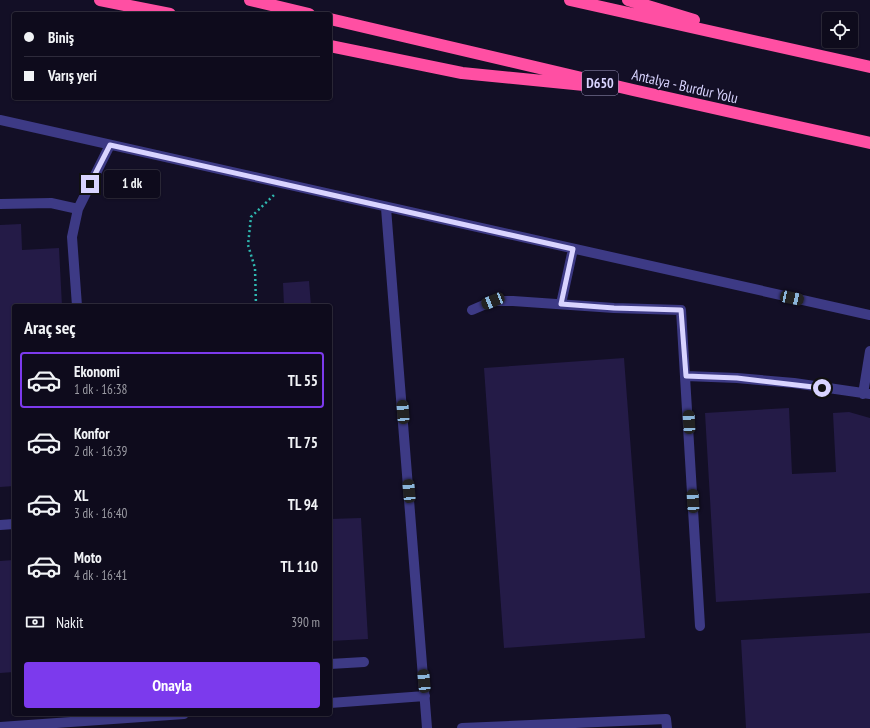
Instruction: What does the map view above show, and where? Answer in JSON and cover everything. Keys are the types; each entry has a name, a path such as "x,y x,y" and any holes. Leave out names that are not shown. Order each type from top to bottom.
{"highway":[{"path":"100,0 160,12"},
{"path":"250,0 301,12"},
{"path":"570,0 870,67"},
{"path":"628,0 777,46"},
{"name":"Antalya - Burdur Yolu","path":"332,19 633,90 870,143"},
{"path":"332,46 462,73 633,90"}],"lane":[{"path":"0,120 386,208 870,315"},
{"path":"77,304 72,237 78,209 110,145"},
{"path":"0,204 51,203 78,209"},
{"path":"386,208 427,728"},
{"path":"561,304 573,249"},
{"path":"472,310 493,301 614,308 681,310 700,626"},
{"path":"686,376 737,378 867,394 870,351"},
{"path":"0,525 12,524"},
{"path":"332,664 364,662"},
{"path":"332,703 425,696"},
{"path":"0,727 156,716"},
{"path":"462,728 666,719 667,728"}],"path":[{"path":"256,304 255,268 248,245 250,217 284,185"}],"building":[{"path":"21,224 22,250 59,248 62,304 12,304 12,486 0,487 0,225"},
{"path":"309,281 311,304 284,304 283,283"},
{"path":"624,358 645,638 504,648 484,368"},
{"path":"789,408 792,474 836,472 833,413 849,412 870,418 870,593 716,602 705,413"},
{"path":"361,518 368,639 332,641 332,519"},
{"path":"12,560 12,672 0,673 0,561"},
{"path":"870,633 870,728 746,728 741,640"}],"route":[{"path":"90,184 110,145 573,249 561,304 614,308 681,310 686,376 737,378 822,388"}]}
